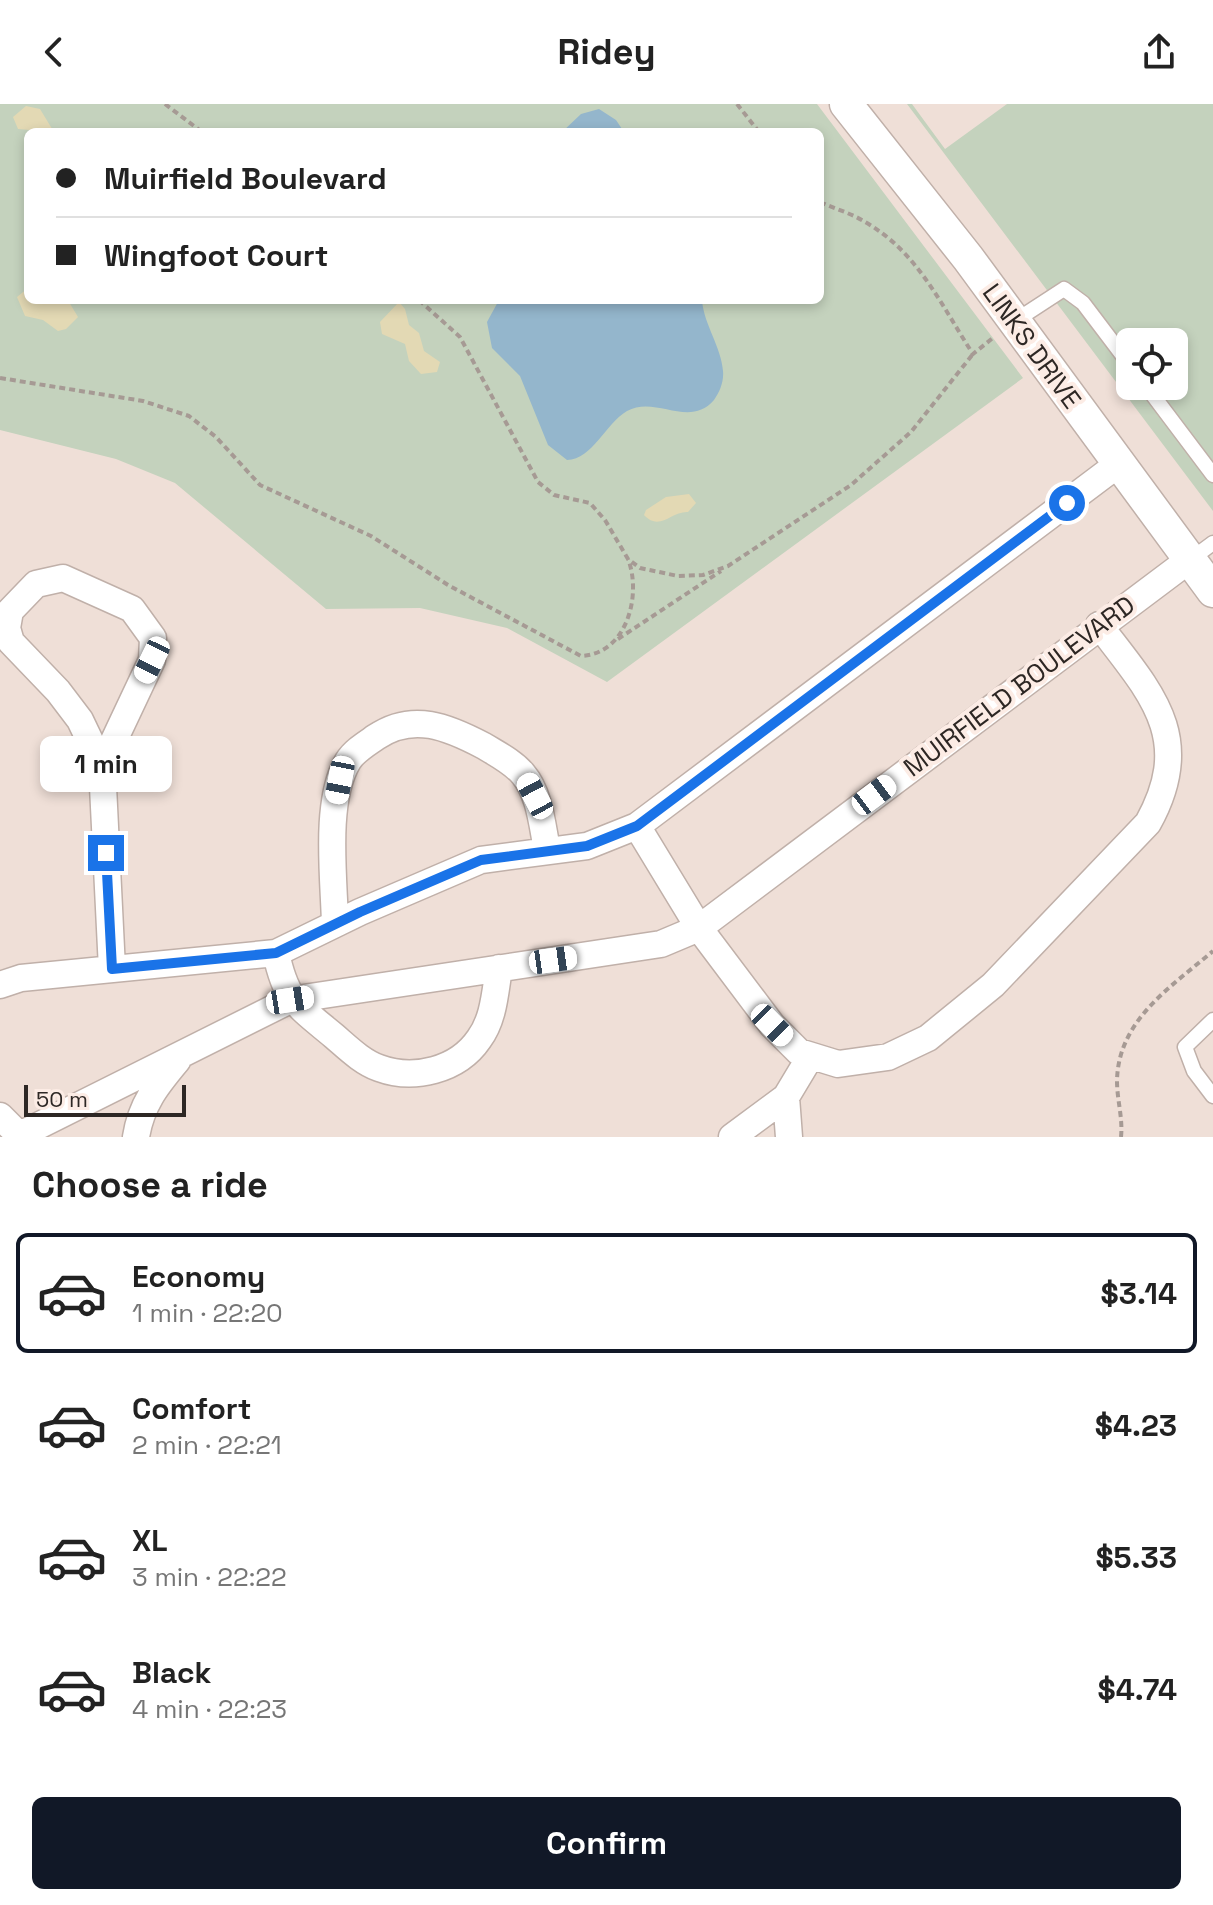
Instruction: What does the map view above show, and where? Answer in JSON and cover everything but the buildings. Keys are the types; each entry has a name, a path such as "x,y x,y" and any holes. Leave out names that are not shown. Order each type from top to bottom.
{"street":[{"name":"LINKS DRIVE","path":"846,104 1015,321 1117,465 1201,551 1213,591"},
{"path":"0,985 21,978 276,953 481,860 587,846 637,826 1117,465"},
{"name":"MUIRFIELD BOULEVARD","path":"19,1137 290,1000 661,944 699,928 1201,551"},
{"path":"102,766 152,660 153,638 132,609 63,578 36,584 10,611 7,628 11,642 58,691 80,720 102,766 112,969"},
{"path":"637,826 699,928 772,1025 810,1057 838,1064 888,1057 928,1038 993,985 1148,823 1161,800 1168,773 1165,722 1154,698 1099,625"},
{"path":"335,924 334,811 340,780 349,759 383,732 408,724 429,723 452,729 503,758 524,775 535,796 547,849"},
{"path":"276,953 290,1000 361,1059 379,1068 426,1073 464,1056 479,1039 493,1006 499,968"},
{"path":"136,1137 140,1113 150,1093 188,1049"},
{"path":"732,1137 786,1097 810,1057"},
{"path":"786,1097 789,1137"},
{"path":"0,1116 19,1137"}],"lane":[{"path":"1015,321 1064,289 1083,303 1116,347"},
{"path":"1157,400 1213,475"},
{"path":"1213,1020 1185,1047 1194,1071 1213,1096"}],"path":[{"path":"165,104 197,128"},
{"path":"737,104 756,128"},
{"path":"824,204 867,222 908,254 920,267 973,354"},
{"path":"424,304 446,321 466,347 538,482 554,495 590,503 605,520 628,559 635,590 616,640"},
{"path":"0,378 170,407 189,416 216,437 260,485 371,536 448,585 581,656 595,655 851,485 886,456 935,403 973,354 1015,321"},
{"path":"628,559 640,568 678,576 703,575 728,566"},
{"path":"1121,1137 1117,1081 1126,1041 1154,1001 1213,951"}],"green space":[{"path":"0,104 817,104 1023,378 607,682 507,628 420,608 326,609 175,483 116,459 0,430"},
{"path":"907,104 912,104 945,149 1007,104 1213,104 1213,511 1130,400 1188,400 1188,328 1116,328 1116,382"}],"sand":[{"path":"26,106 40,109 52,128 18,129 13,117"},
{"path":"24,291 24,304 70,304 78,317 66,329 58,331 43,320 25,316 17,297"},
{"path":"401,304 409,325 419,333 424,351 440,362 437,372 421,374 409,361 405,344 382,334 380,322"},
{"path":"689,494 696,503 688,512 655,522 644,515 646,510 666,497"}],"water":[{"path":"599,109 616,120 621,128 566,128 581,114"},
{"path":"497,304 703,304 722,362 720,390 714,400 694,412 649,407 627,411 584,454 567,460 548,445 520,376 492,348 487,322"}],"route":[{"path":"106,853 112,969 276,953 360,912 481,860 587,846 637,826 1067,503"}]}
